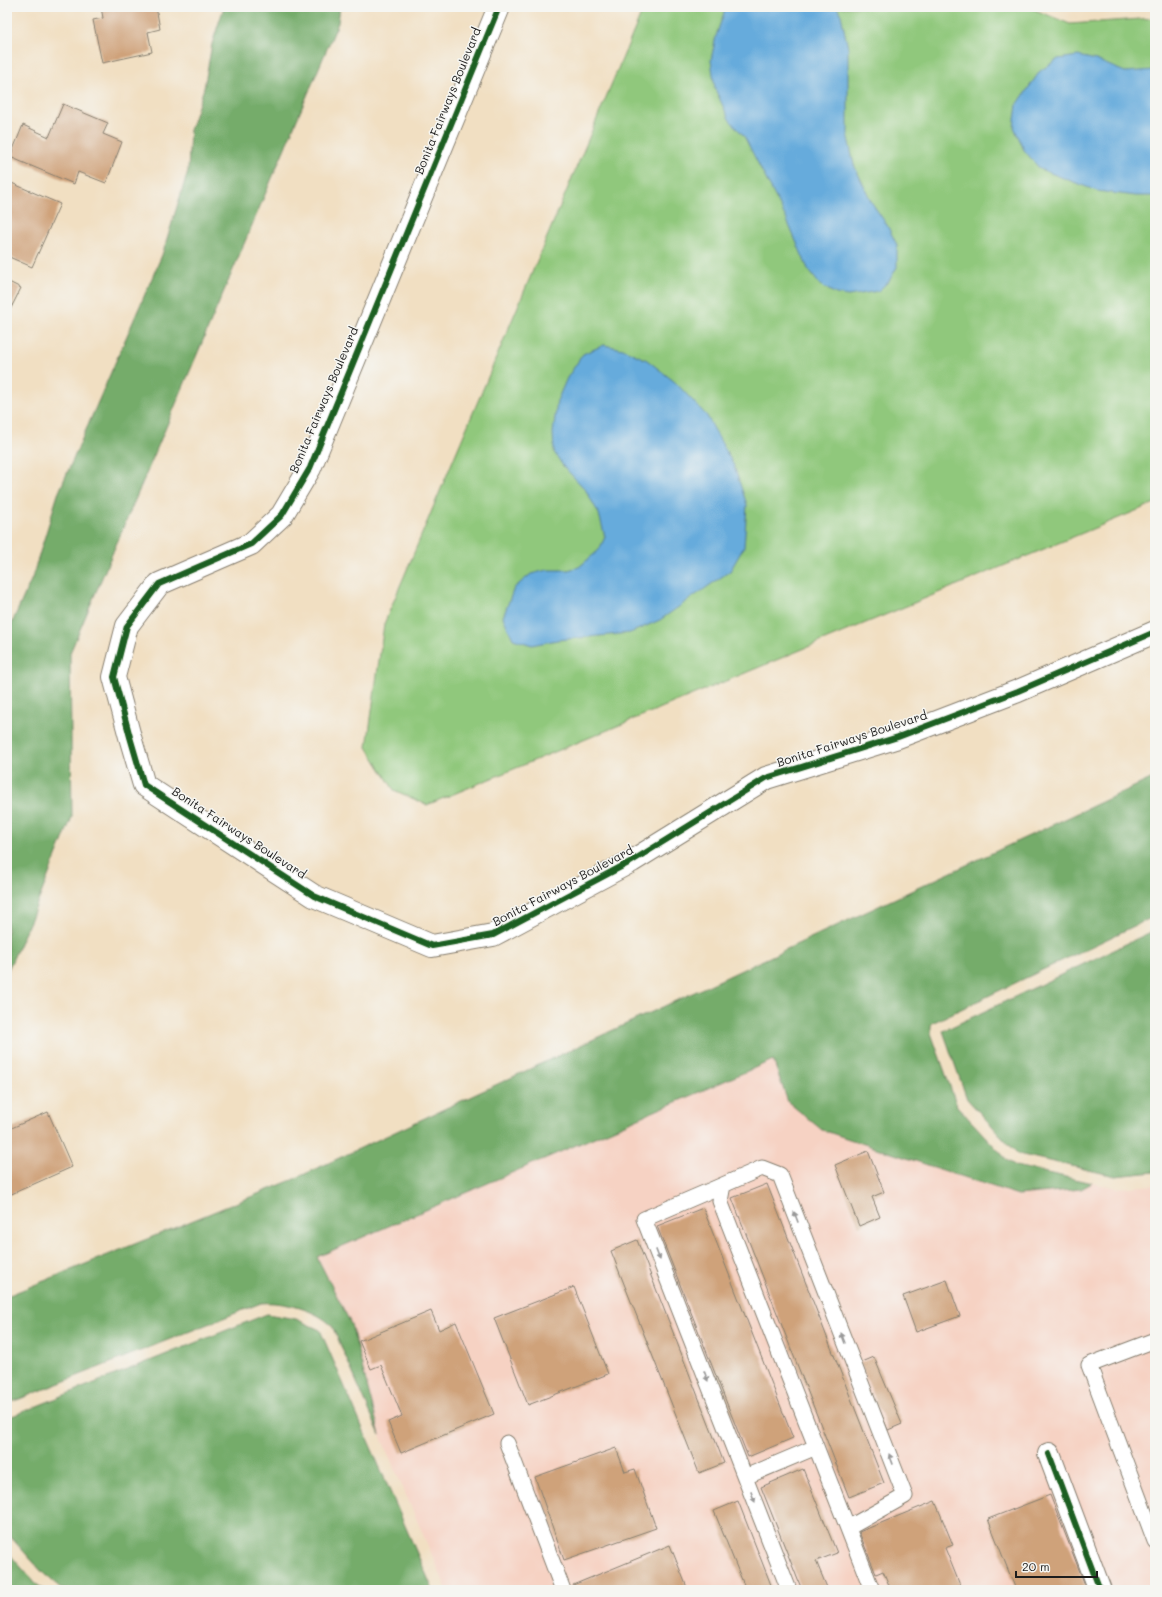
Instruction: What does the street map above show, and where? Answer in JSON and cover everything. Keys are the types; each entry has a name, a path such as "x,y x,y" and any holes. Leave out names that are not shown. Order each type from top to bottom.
{"street":[{"name":"Bonita Fairways Boulevard","path":"499,7 310,468 282,515 251,544 159,584 127,626 114,677 144,785 314,896 432,946 493,935 632,862 766,778 898,737 1018,691 1155,632"},
{"path":"1049,1454 1100,1590"}],"lane":[{"path":"789,1590 644,1219 762,1168 780,1175 905,1496 848,1528"},
{"path":"723,1185 720,1201 872,1590"},
{"path":"1155,1340 1090,1365 1155,1541"},
{"path":"507,1443 563,1590"},
{"path":"745,1477 816,1447"}],"shaded area":[{"path":"773,1060 788,1102 822,1130 958,1176 1018,1195 1081,1189 1092,1183 1118,1188 1155,1185 1155,1590 447,1590 380,1435 351,1324 317,1257"}],"green space":[{"path":"224,7 340,7 338,23 70,653 72,817 31,919 7,972 7,634 32,578 58,494 162,255 188,171 190,130 204,88 212,44"},
{"path":"644,7 1028,7 1070,24 1155,18 1155,503 427,805 394,790 367,747 384,624"},
{"path":"1155,777 1155,916 934,1022 931,1025 931,1033 957,1106 1008,1161 1016,1166 1092,1183 1081,1189 1018,1195 822,1130 788,1102 773,1060 317,1257 351,1324 380,1435 332,1326 326,1320 309,1311 289,1305 270,1303 261,1303 7,1404 7,1296 292,1180"},
{"path":"1155,930 1155,1172 1115,1176 1018,1154 967,1099 943,1031"},
{"path":"267,1314 296,1319 320,1330 433,1590 63,1590 43,1573 7,1533 7,1418"},
{"path":"7,1551 34,1582 44,1590 7,1590"}],"water":[{"path":"726,7 837,7 841,15 848,48 848,138 854,165 872,203 887,225 897,245 897,267 889,281 878,291 848,296 836,294 820,285 808,269 786,218 744,136 729,119 715,89 711,60 716,36"},
{"path":"1078,56 1096,60 1125,72 1155,70 1155,196 1136,196 1097,191 1040,169 1024,150 1014,127 1017,105 1040,71 1058,59"},
{"path":"604,345 623,349 647,360 675,382 707,416 734,466 747,505 744,547 730,571 660,620 630,633 557,640 532,645 513,639 503,617 514,588 531,574 547,570 568,570 579,567 599,550 605,537 599,514 585,489 563,466 554,452 553,433 557,401 567,378 583,354"}],"building":[{"path":"101,7 156,7 160,29 148,32 152,52 102,63 93,20 103,18"},
{"path":"63,104 108,123 103,134 122,142 106,183 78,172 74,184 10,157 23,125 49,137"},
{"path":"7,181 60,204 32,267 7,256"},
{"path":"7,281 21,288 7,316"},
{"path":"48,1112 72,1167 7,1196 7,1130"},
{"path":"868,1151 884,1192 872,1197 880,1217 859,1226 835,1165"},
{"path":"767,1184 884,1483 849,1497 732,1198"},
{"path":"703,1208 793,1438 748,1457 657,1226"},
{"path":"637,1240 724,1463 699,1473 611,1251"},
{"path":"947,1280 960,1316 916,1332 903,1296"},
{"path":"574,1287 608,1374 528,1405 494,1318"},
{"path":"431,1311 439,1330 456,1322 494,1414 401,1453 388,1422 402,1416 381,1365 371,1369 359,1341"},
{"path":"874,1357 902,1424 888,1430 860,1363"},
{"path":"616,1448 625,1472 635,1469 656,1528 564,1560 535,1477"},
{"path":"803,1469 837,1553 816,1561 828,1590 802,1590 761,1487"},
{"path":"1050,1495 1087,1590 1016,1590 988,1519"},
{"path":"738,1501 773,1590 746,1590 714,1511"},
{"path":"935,1501 953,1545 945,1548 962,1590 891,1590 883,1571 876,1574 859,1532"},
{"path":"670,1545 688,1590 575,1590 573,1585"}],"cycle path":[{"path":"499,7 310,468 282,515 251,544 159,584 127,626 114,677 144,785 314,896 432,946 493,935 632,861 766,778 898,737 1018,691 1155,632"},
{"path":"1049,1454 1100,1590"}]}
